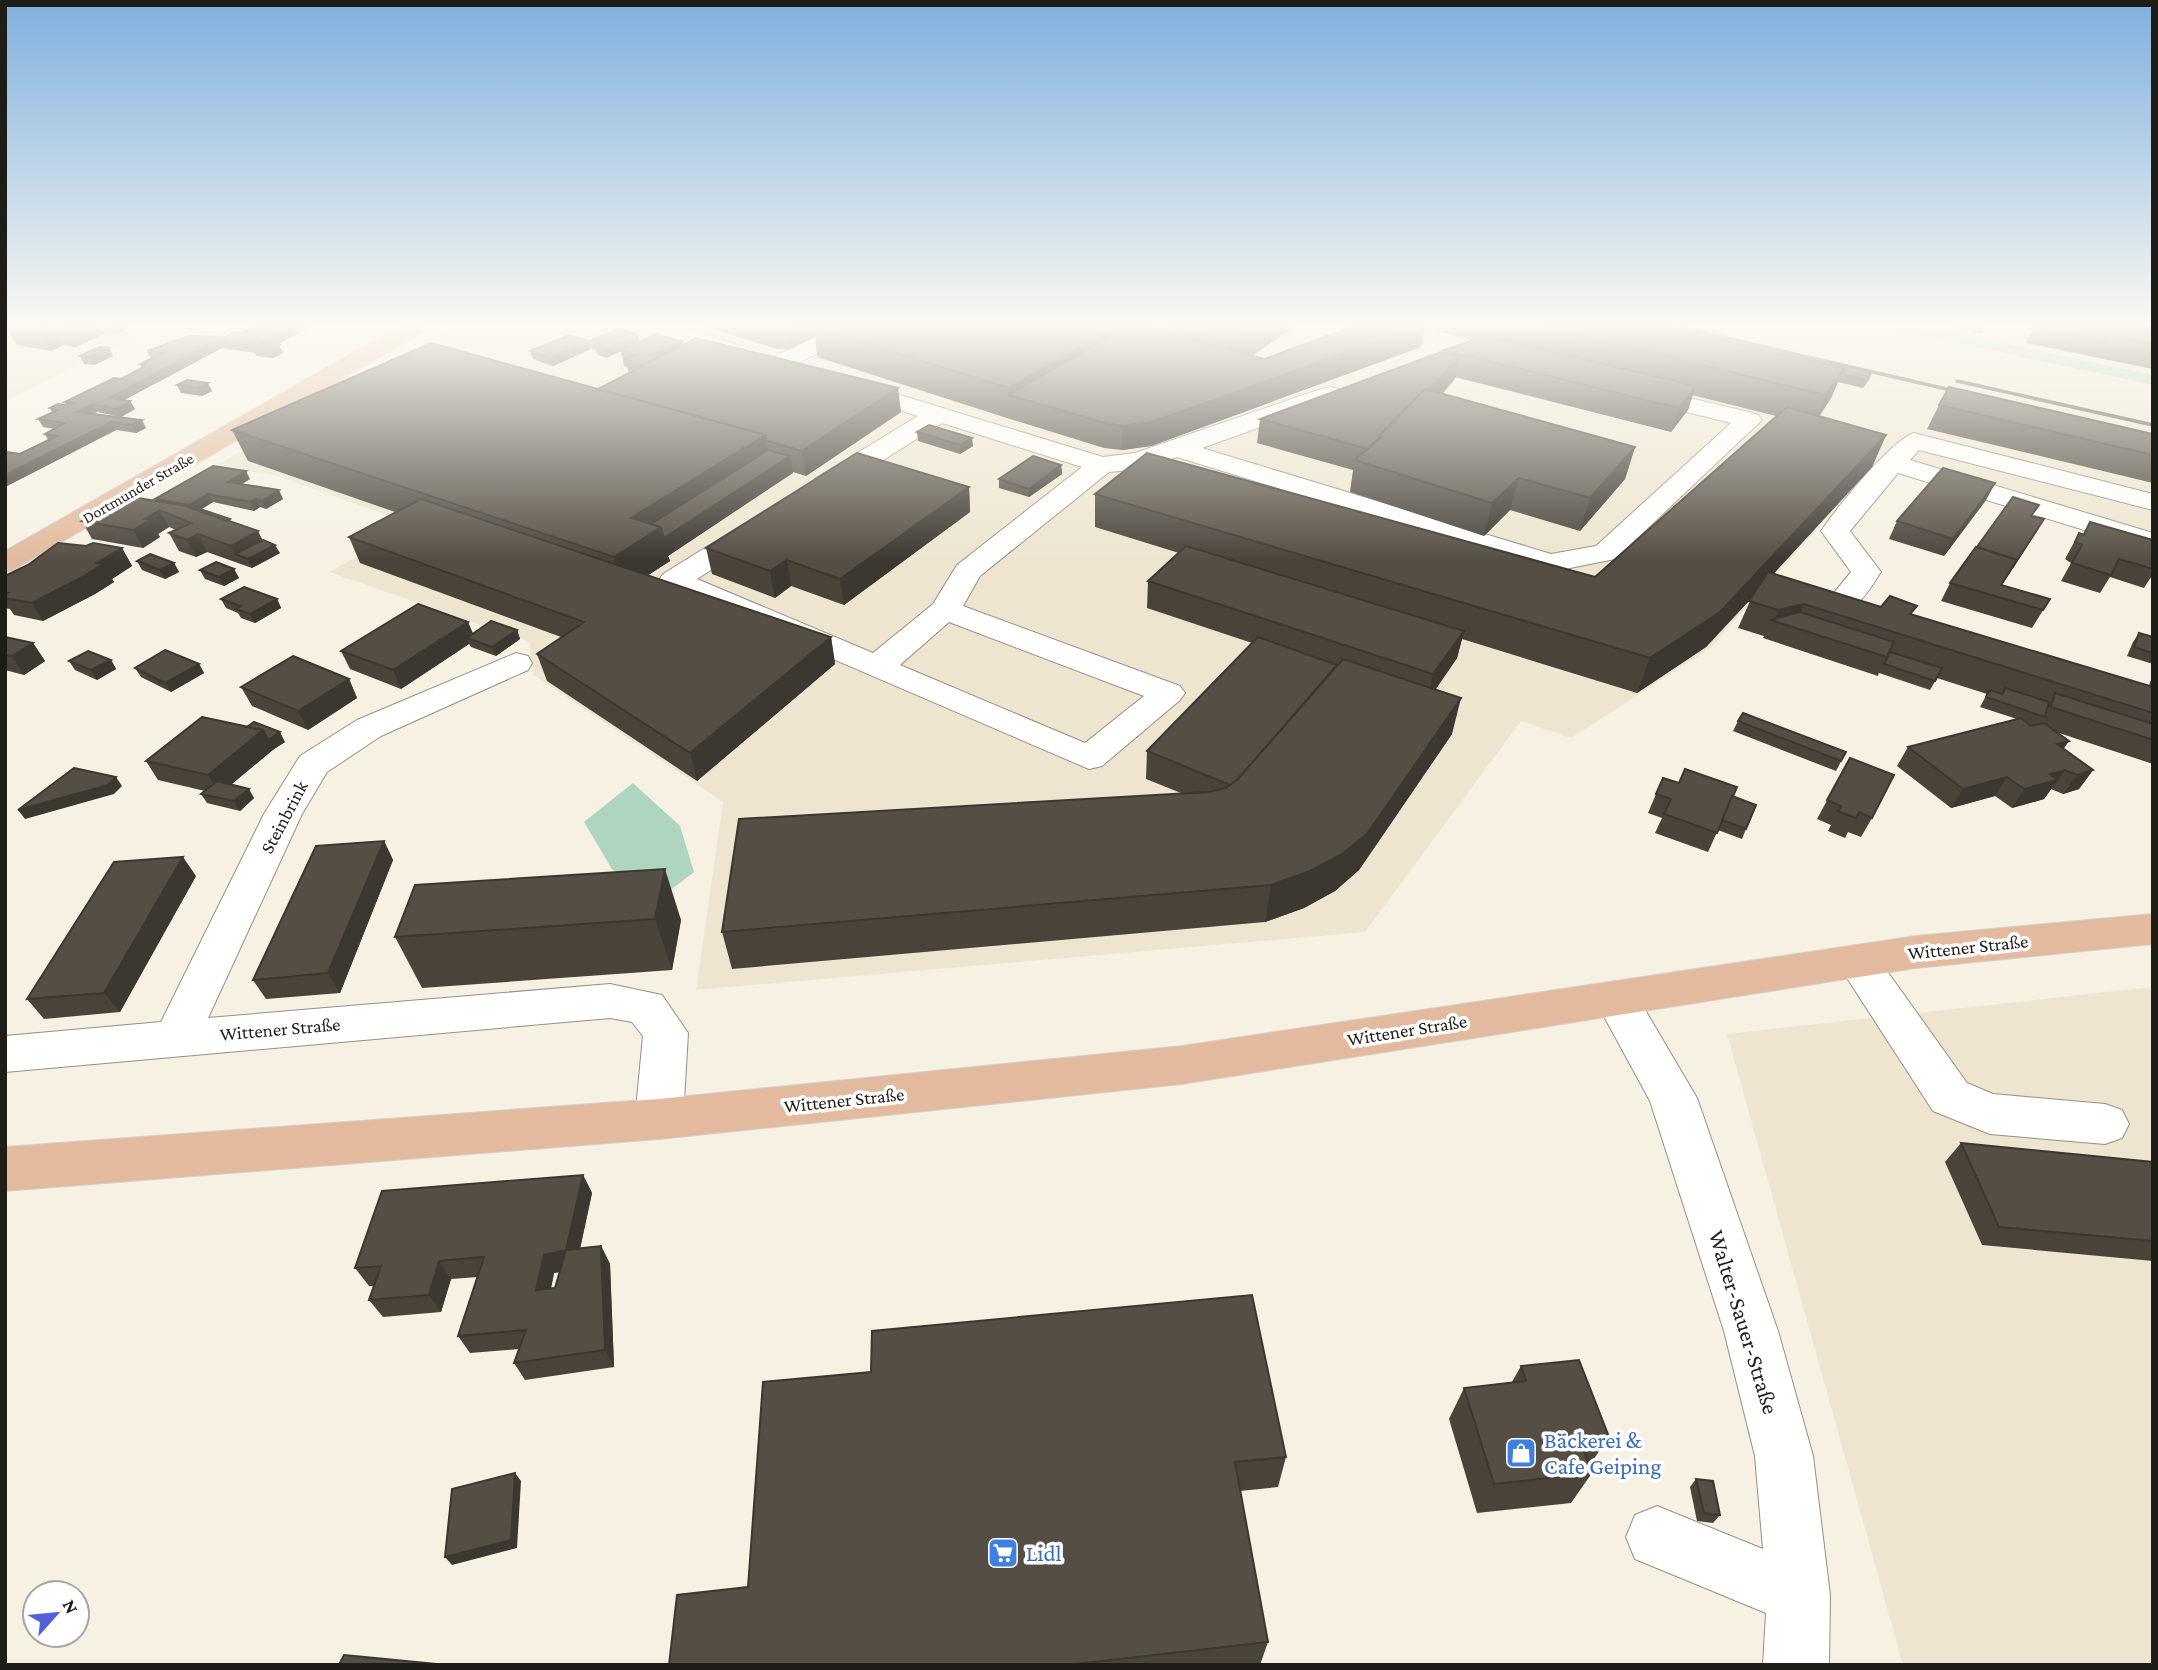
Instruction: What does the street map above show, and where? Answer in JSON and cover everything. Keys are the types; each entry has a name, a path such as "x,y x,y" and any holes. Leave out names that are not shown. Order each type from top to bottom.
{"main road":[{"name":"Dortmunder Straße","path":"5,563 280,405"},
{"name":"Wittener Straße","path":"5,1169 659,1119 1182,1065 1916,952 2153,929"}],"street":[{"path":"910,405 1102,465 1139,461 1298,405"},
{"path":"1176,448 1550,563 1605,553 1749,420 1687,405"},
{"path":"939,414 674,580 1089,758 1168,693 946,610"},
{"path":"1840,605 1866,572 1835,530 1914,441 2153,502"},
{"path":"1892,463 2153,542"},
{"path":"877,667 946,610 968,571 1102,465"},
{"name":"Steinbrink","path":"176,1038 283,814 313,764 369,729 516,663"},
{"path":"1857,961 1950,1097 1990,1114 2105,1124"},
{"name":"Walter-Sauer-Straße","path":"1616,998 1673,1098 1751,1331 1784,1457 1798,1595 1796,1665"},
{"name":"Wittener Straße","path":"5,1054 610,1001 646,1007 666,1033 659,1119"},
{"path":"1657,1537 1798,1595"}],"shaded area":[{"path":"319,405 2153,405 2153,533 1883,456 1709,649 1571,738 1521,721 1365,932 696,990 723,802 534,675 529,642 329,572 416,525 274,475 216,466"},
{"path":"2153,987 2153,1665 1903,1665 1727,1034"}],"green space":[{"path":"633,783 680,826 694,872 655,902 612,869 584,822"}],"building":[{"path":"56,405 90,405 77,412 142,420 132,425 111,422 5,475 5,453 20,454 57,436 45,434 65,423 38,419 58,410 50,408"},
{"path":"97,405 124,405 117,409"},
{"path":"289,405 656,405 765,435 631,518 661,527 614,557 232,430"},
{"path":"656,405 872,405 802,451 767,441 765,435"},
{"path":"1043,405 1200,405 1152,422 1122,426"},
{"path":"1298,405 1409,405 1368,449 1260,419"},
{"path":"1409,405 1483,405 1635,447 1590,498 1519,478 1492,503 1355,460 1381,437 1379,436"},
{"path":"1939,405 2027,405 2153,434 2153,455"},
{"path":"1787,407 1886,435 1720,612 1650,658 1095,494 1147,453 1595,577"},
{"path":"929,425 972,438 960,445 917,432"},
{"path":"768,450 790,456 664,538 661,527 651,524"},
{"path":"857,453 969,487 840,579 787,560 770,571 706,548"},
{"path":"1033,456 1061,465 1029,489 999,479"},
{"path":"213,466 246,471 228,482 279,490 262,501 256,499 250,502 208,494 189,505 155,499"},
{"path":"1943,468 1995,483 1953,539 1897,521"},
{"path":"126,496 186,506 258,531 231,546 198,534 187,540 169,533 191,523 160,510 145,519 151,520 133,530 82,521"},
{"path":"2013,497 2039,505 2031,516 2044,519 2012,568 2017,560 1977,547"},
{"path":"421,499 831,637 690,753 537,654 584,622 349,537"},
{"path":"191,508 230,519 227,521"},
{"path":"2090,522 2153,540 2153,569 2119,559 2111,575 2072,563 2082,545 2075,542 2079,533 2084,535"},
{"path":"263,540 275,545 248,559 235,554"},
{"path":"58,543 86,546 93,543 122,548 97,563 103,564 84,576 32,603 5,598 8,593 5,593 5,576 28,565"},
{"path":"1186,546 1464,631 1433,674 1148,581"},
{"path":"1976,547 2017,560 2001,585 2050,599 2043,610 1950,583"},
{"path":"150,554 174,563 160,570 137,561"},
{"path":"216,562 234,569 219,577 200,570"},
{"path":"1768,572 1881,607 1890,596 1917,606 1910,614 2153,687 2153,713 1804,604 1778,610 1749,601"},
{"path":"244,587 277,599 250,614 236,609 241,606 221,599"},
{"path":"418,604 468,622 393,670 341,651"},
{"path":"1800,612 1894,642 1887,657 1771,620"},
{"path":"491,621 517,630 492,647 467,638"},
{"path":"2139,633 2153,637 2153,653 2134,647"},
{"path":"5,637 33,643 12,656 5,655"},
{"path":"1258,637 1337,665 1238,779 1230,785 1147,751"},
{"path":"165,650 199,664 165,683 135,668"},
{"path":"88,651 111,660 91,670 69,661"},
{"path":"1890,652 1942,668 1935,681 1884,664"},
{"path":"293,656 349,679 298,711 241,687"},
{"path":"1343,659 1461,698 1367,834 1342,854 1310,871 1271,885 722,932 739,819 1208,792 1226,788 1238,779"},
{"path":"2005,688 2049,702 2045,717 1986,697 1989,690 2003,694"},
{"path":"2055,693 2153,724 2153,740 2051,707"},
{"path":"1743,713 1846,752 1841,761 1738,721"},
{"path":"202,717 263,730 208,775 146,761"},
{"path":"2021,718 2031,726 2044,723 2069,741 2057,744 2093,770 2077,775 2065,770 2050,774 2057,780 2024,789 2007,777 1963,789 1908,747"},
{"path":"254,722 280,732 268,740 263,730 247,727"},
{"path":"1850,758 1894,775 1872,818 1859,812 1856,818 1838,811 1841,806 1827,800"},
{"path":"74,768 116,777 108,785 18,810"},
{"path":"1685,769 1737,787 1717,833 1664,814 1671,799 1656,794 1663,778 1679,783"},
{"path":"217,781 249,789 234,801 201,794"},
{"path":"1732,796 1756,805 1746,829 1722,820"},
{"path":"384,841 328,973 253,980 316,846"},
{"path":"183,857 104,993 27,999 114,862"},
{"path":"665,869 655,919 395,937 415,885"},
{"path":"1961,1143 2153,1162 2153,1241 1999,1227"},
{"path":"583,1175 566,1250 601,1246 605,1350 514,1363 526,1330 458,1336 484,1257 439,1261 429,1295 369,1300 381,1266 355,1268 382,1191","holes":["566,1250 555,1288 536,1290 544,1255"]},
{"name":"Lidl","path":"1252,1295 1286,1457 1235,1462 1268,1642 1067,1665 669,1665 677,1595 748,1587 763,1382 871,1372 872,1331"},
{"path":"1579,1360 1609,1437 1580,1440 1592,1473 1494,1484 1464,1388 1526,1381 1521,1366"},
{"path":"515,1473 511,1540 445,1557 452,1489"},
{"path":"1696,1479 1713,1481 1720,1515 1704,1513"},
{"path":"344,1655 447,1665 339,1665"}],"railway":[{"path":"2064,405 2153,425"}],"place":[{"name":"Bäckerei & Cafe Geiping","path":"1521,1453"},
{"name":"Lidl","path":"1003,1553"}]}
